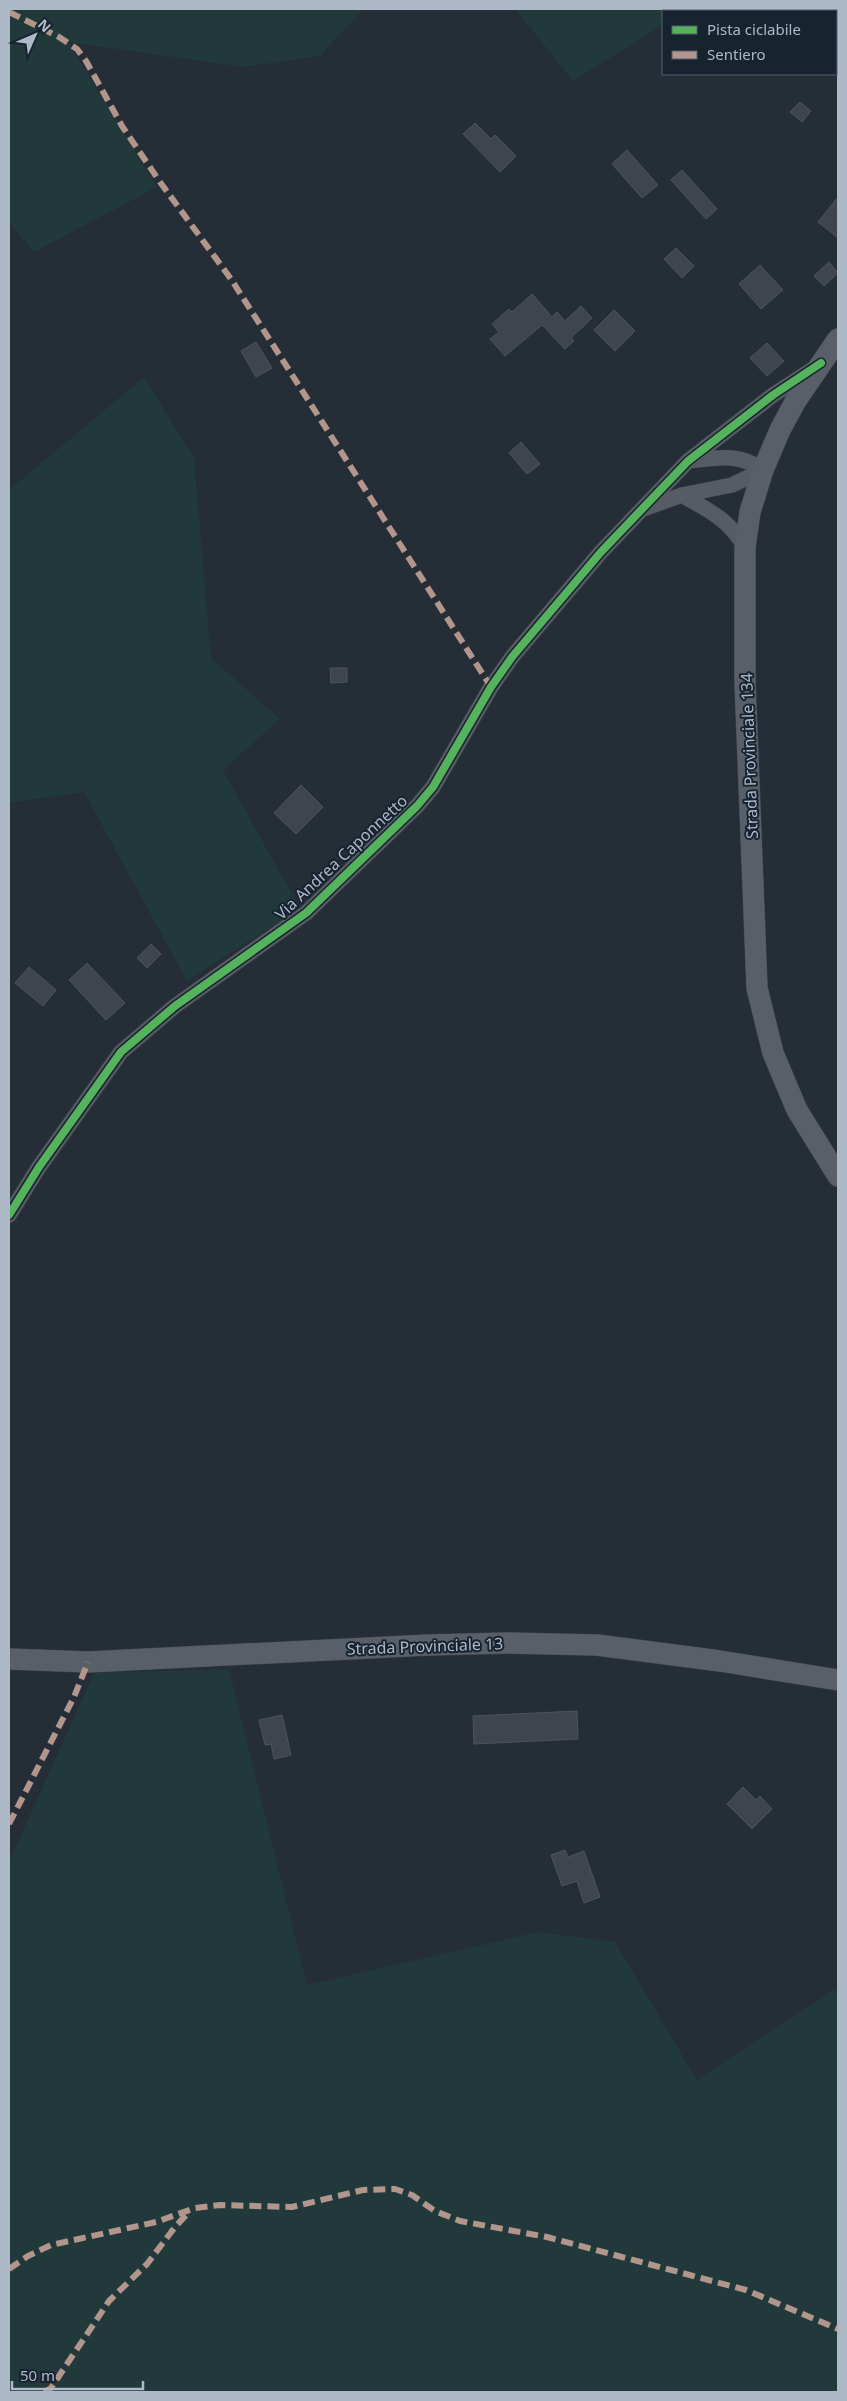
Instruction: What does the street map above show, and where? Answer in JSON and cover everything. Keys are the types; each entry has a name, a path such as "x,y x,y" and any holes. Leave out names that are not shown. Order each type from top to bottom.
{"main road":[{"name":"Strada Provinciale 134","path":"838,339 791,409 763,470 750,512 745,547 746,682 757,988 773,1053 797,1110 838,1176"},
{"name":"Strada Provinciale 13","path":"9,1659 88,1662 438,1645 508,1643 597,1644 838,1680"}],"street":[{"name":"Via Andrea Caponnetto","path":"9,1215 39,1167 121,1052 175,1006 306,913 422,799 434,787 491,687 512,657 601,552 688,461 773,395 822,362"},
{"path":"642,509 682,495 732,485 763,470 750,460 735,456 688,461"},
{"path":"682,495 719,516 733,528 745,547"}],"green space":[{"path":"9,9 364,9 320,56 243,67 68,42 157,187 34,252 9,222"},
{"path":"515,9 690,9 662,10 662,26 573,81"},
{"path":"144,377 194,458 211,658 280,719 223,770 298,905 282,920 187,981 84,792 9,803 9,490"},
{"path":"229,1669 307,1985 538,1932 615,1942 697,2080 838,1987 838,2392 9,2392 9,1862 94,1673"}],"building":[{"path":"800,102 811,111 802,122 790,112"},
{"path":"475,123 491,139 495,135 516,156 500,172 463,134"},
{"path":"627,150 658,185 642,198 612,164"},
{"path":"682,170 717,209 706,219 671,180"},
{"path":"838,197 838,238 818,222"},
{"path":"676,248 694,266 682,278 664,259"},
{"path":"829,262 838,273 824,286 814,276"},
{"path":"760,265 783,290 761,309 739,284"},
{"path":"532,294 552,317 557,312 565,321 581,306 592,318 571,338 574,341 565,349 542,325 505,356 490,339 499,332 492,324 509,309 512,312"},
{"path":"614,310 635,331 615,351 594,330"},
{"path":"256,342 272,368 256,377 241,351"},
{"path":"767,343 784,361 767,376 750,358"},
{"path":"521,442 540,464 527,474 509,453"},
{"path":"330,668 347,668 347,682 331,683"},
{"path":"301,785 323,807 296,834 274,813"},
{"path":"151,944 161,954 147,968 137,958"},
{"path":"87,963 125,1003 106,1020 69,980"},
{"path":"29,967 56,990 43,1006 15,983"},
{"path":"577,1711 578,1739 474,1744 473,1716"},
{"path":"282,1715 291,1755 274,1759 271,1744 265,1745 259,1720"},
{"path":"743,1787 756,1800 760,1796 772,1809 752,1829 727,1804"},
{"path":"565,1850 568,1857 584,1851 600,1897 584,1903 577,1881 562,1886 551,1855"}],"marked path":[{"path":"9,12 59,37 77,49 86,61 122,126 160,182 231,279 491,687"},
{"path":"9,1824 74,1697 88,1662"},
{"path":"9,2269 28,2256 51,2245 156,2222 195,2208 220,2205 292,2207 363,2190 395,2189 412,2195 435,2211 460,2221 547,2237 746,2290 838,2329"},
{"path":"44,2392 51,2388 109,2301 147,2264 175,2227 190,2211"}],"cycle path":[{"path":"9,1215 39,1167 121,1052 175,1006 306,913 417,806 433,787 491,687 512,657 601,552 688,461 773,395 821,363"}]}
